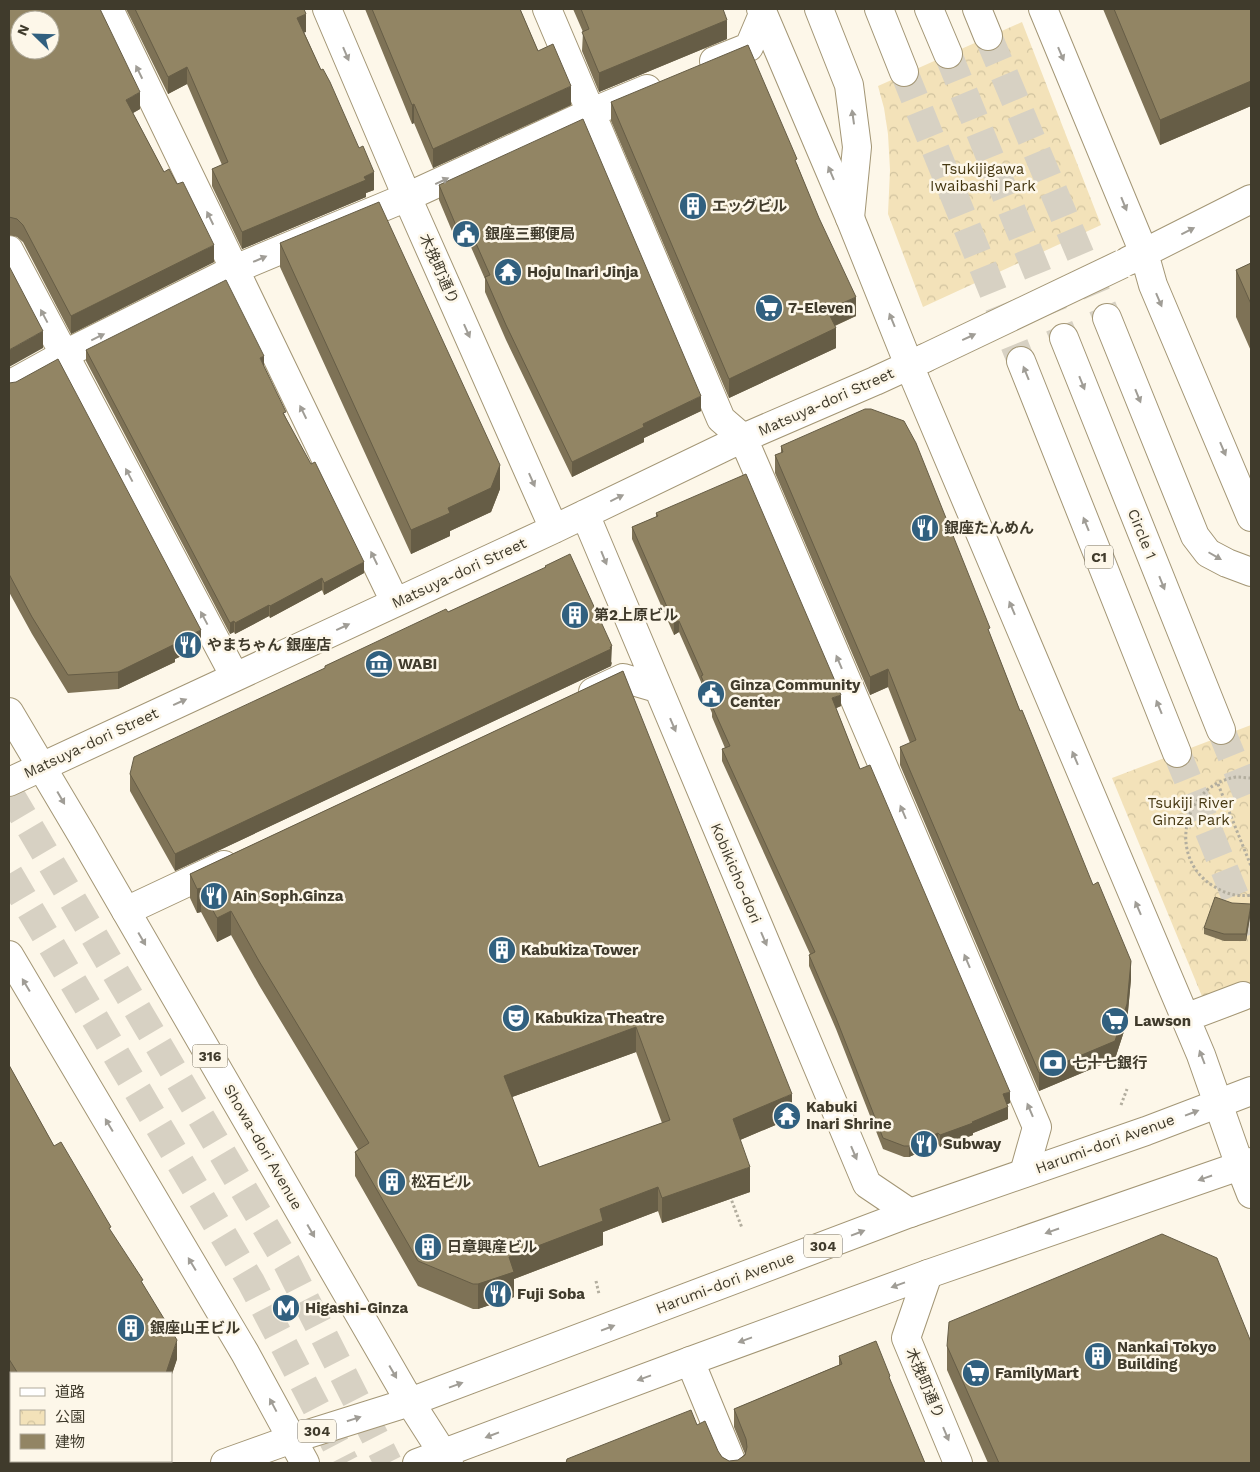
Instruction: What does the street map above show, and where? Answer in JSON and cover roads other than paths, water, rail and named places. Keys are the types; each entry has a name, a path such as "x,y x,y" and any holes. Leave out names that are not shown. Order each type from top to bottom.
{"main road":[{"path":"109,9 395,602"},
{"name":"木挽町通り","path":"327,9 407,197 554,529"},
{"path":"546,9 592,112 721,419 743,438 1037,1127 1024,1174"},
{"path":"819,9 849,85 857,147 850,218"},
{"path":"879,9 904,72"},
{"path":"929,9 948,54 934,9"},
{"path":"977,9 988,36"},
{"path":"1042,9 1133,259 1153,285 1251,517"},
{"path":"9,385 65,354 235,269 407,197 592,112 749,47 762,12"},
{"path":"762,12 850,218 917,362 1185,1018 1236,1096 1251,1194"},
{"name":"Matsuya-dori Street","path":"9,782 554,529 743,438 875,382 1133,259 1251,198"},
{"path":"9,250 235,677"},
{"path":"1107,318 1195,536 1208,553 1251,572"},
{"name":"Circle 1","path":"1064,338 1221,730"},
{"name":"C1","path":"1021,361 1177,753"},
{"name":"Kobikicho-dori","path":"585,514 867,1184 910,1213"},
{"path":"569,704 622,678 657,688"},
{"name":"Showa-dori Avenue","path":"9,712 410,1402"},
{"path":"126,911 245,854"},
{"path":"9,955 245,1353 305,1463"},
{"path":"1185,1018 1242,996"},
{"name":"Harumi-dori Avenue","path":"226,1463 292,1439 410,1402 910,1213 1146,1131 1236,1096"},
{"path":"417,1463 446,1458 690,1361 928,1274 1245,1164"},
{"name":"木挽町通り","path":"928,1274 906,1338 958,1463"},
{"path":"690,1361 732,1463"},
{"name":"316","path":"410,1402 446,1458"}],"tunnel":[{"path":"988,36 1107,318"},
{"path":"948,54 1064,338"},
{"path":"904,72 1021,361"},
{"path":"1221,730 1251,804"},
{"path":"1177,753 1251,935"},
{"path":"9,792 287,1263 388,1463"},
{"path":"9,874 251,1282 345,1463"}],"place":[{"name":"エッグビル","path":"693,206"},
{"name":"銀座三郵便局","path":"466,234"},
{"name":"Hoju Inari Jinja","path":"508,272"},
{"name":"7-Eleven","path":"769,308"},
{"name":"銀座たんめん","path":"925,528"},
{"name":"第2上原ビル","path":"575,615"},
{"name":"やまちゃん 銀座店","path":"188,645"},
{"name":"WABI","path":"379,664"},
{"name":"Ginza Community Center","path":"711,694"},
{"name":"Ain Soph.Ginza","path":"214,896"},
{"name":"Kabukiza Tower","path":"502,950"},
{"name":"Kabukiza Theatre","path":"516,1018"},
{"name":"Lawson","path":"1115,1021"},
{"name":"七十七銀行","path":"1053,1063"},
{"name":"Kabuki Inari Shrine","path":"787,1116"},
{"name":"Subway","path":"924,1144"},
{"name":"松石ビル","path":"392,1182"},
{"name":"日章興産ビル","path":"428,1247"},
{"name":"Fuji Soba","path":"498,1294"},
{"name":"Higashi-Ginza","path":"286,1308"},
{"name":"銀座山王ビル","path":"131,1328"},
{"name":"Nankai Tokyo Building","path":"1098,1356"},
{"name":"FamilyMart","path":"976,1373"}],"park label":[{"name":"Tsukijigawa Iwaibashi Park","path":"983,178"},
{"name":"Tsukiji River Ginza Park","path":"1191,812"}]}
